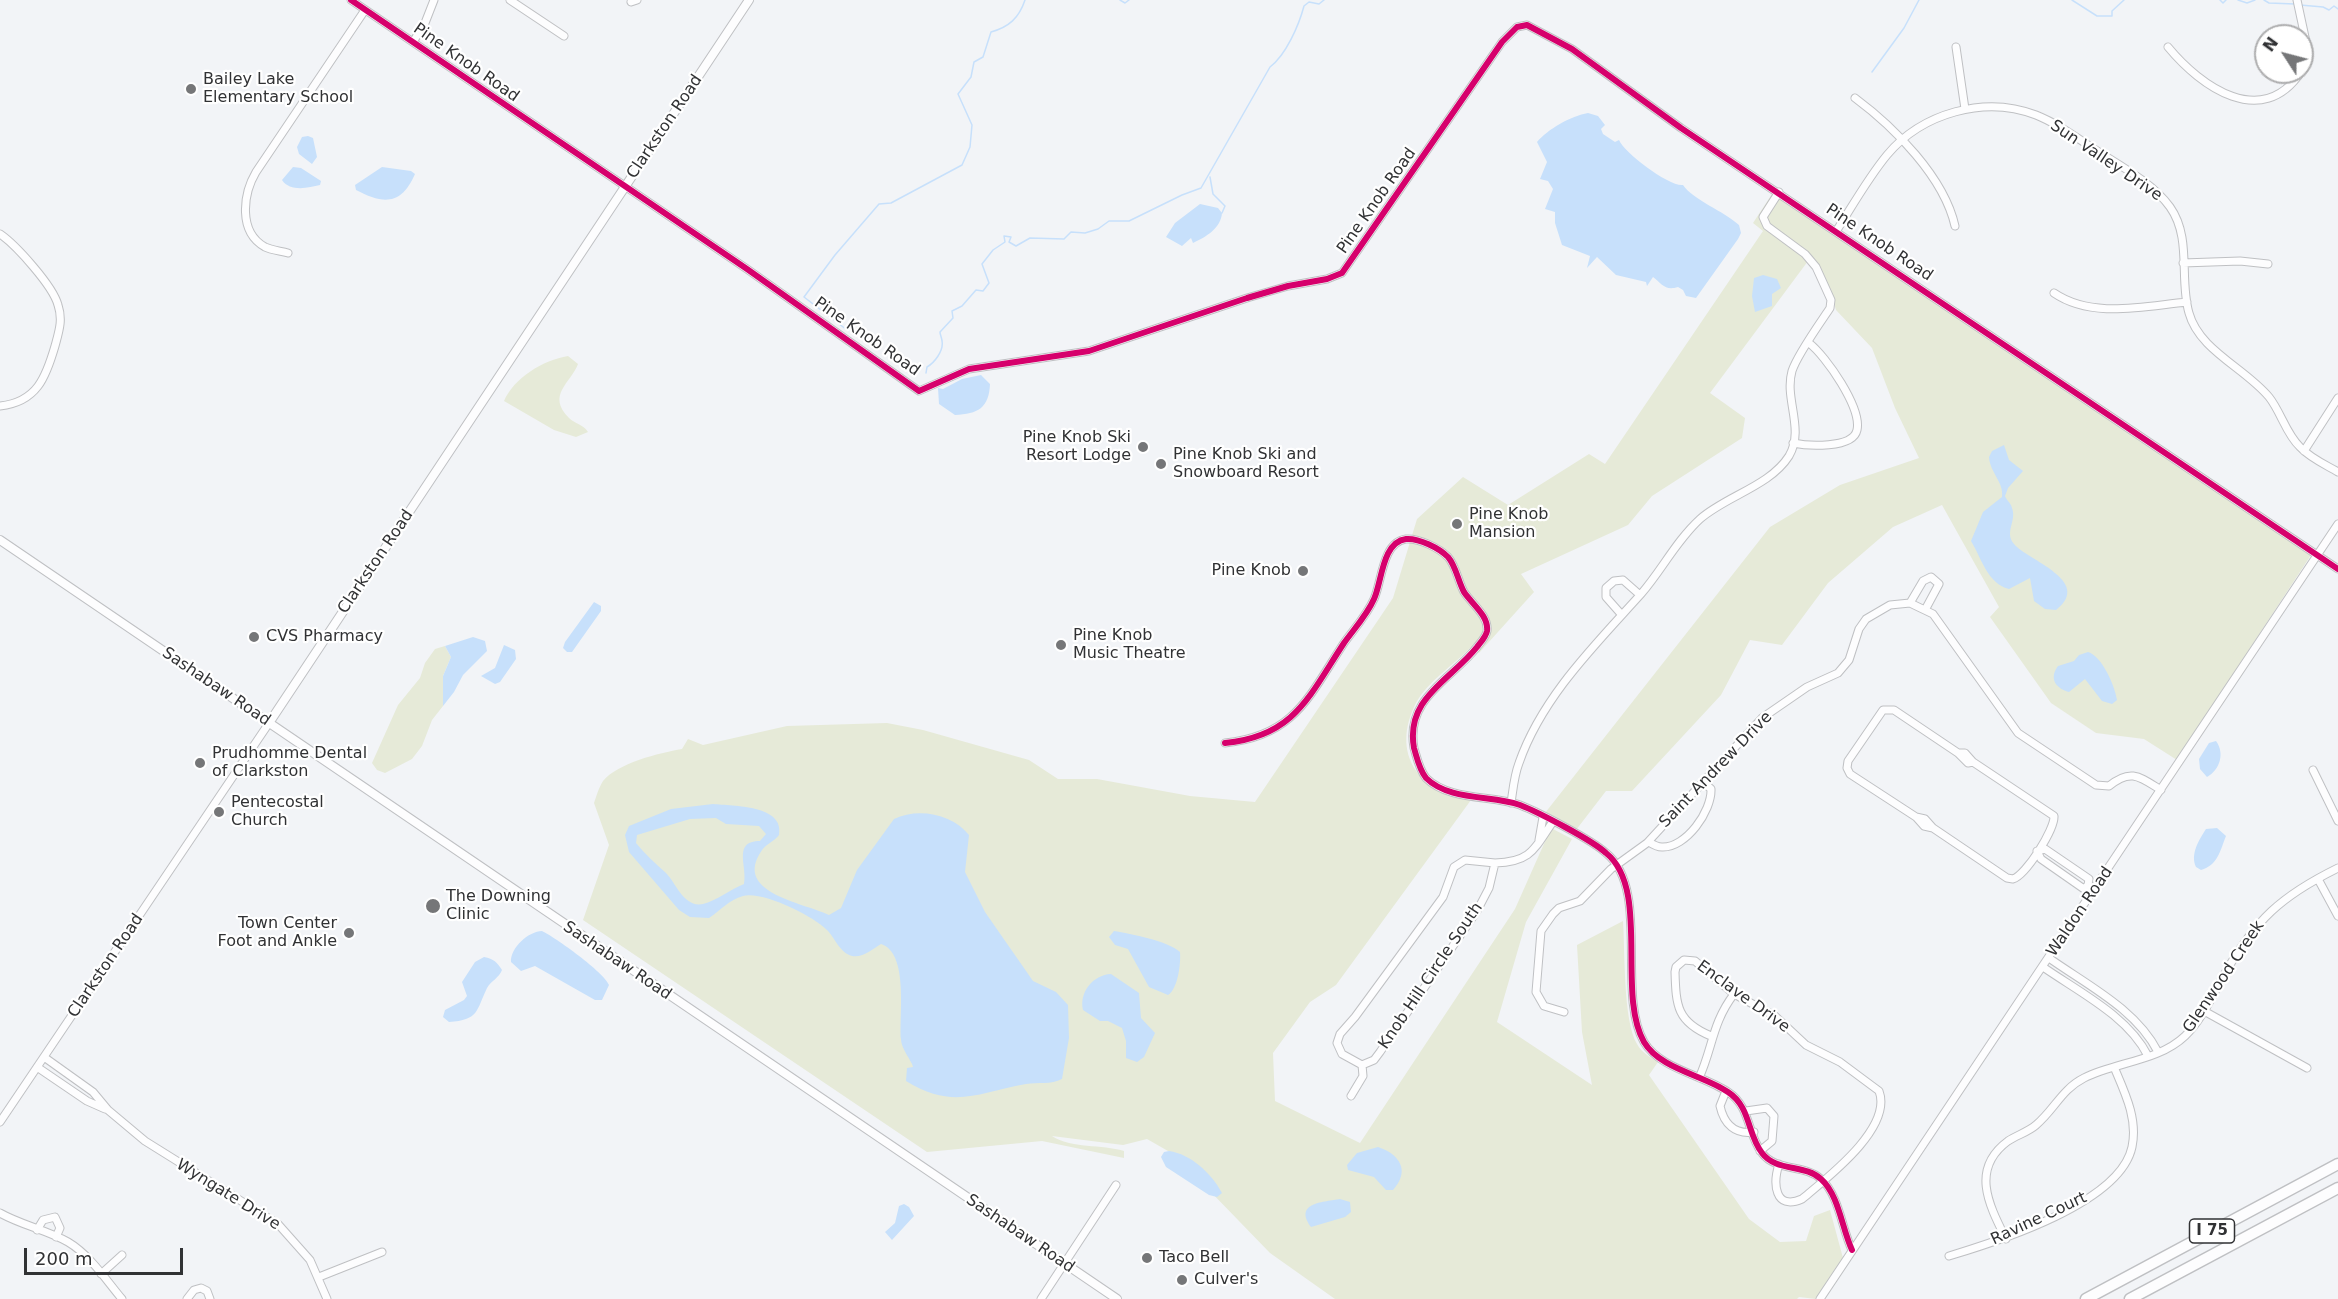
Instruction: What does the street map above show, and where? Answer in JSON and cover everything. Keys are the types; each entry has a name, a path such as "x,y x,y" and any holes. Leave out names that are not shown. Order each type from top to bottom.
{"highway":[{"name":"I 75","path":"2086,1299 2338,1164"},
{"name":"I 75","path":"2130,1299 2338,1188"}],"main road":[{"name":"Clarkston Road","path":"269,723 748,0"},
{"name":"Sashabaw Road","path":"0,540 1117,1299"}],"street":[{"name":"Pine Knob Road","path":"351,0 920,391 969,369 1089,351 1247,298 1288,286 1327,279 1342,273 1502,42 1517,27 1527,25 1551,35 1681,128 1837,230 2338,569"},
{"path":"413,42 425,23 434,0"},
{"path":"510,0 564,36"},
{"path":"2297,0 2302,24"},
{"path":"288,253 266,247 253,234 246,215 246,193 256,172 365,10"},
{"path":"1956,47 1965,109"},
{"path":"2168,47 2182,64 2231,98 2262,100 2279,96 2293,84"},
{"path":"1855,98 1875,112 1902,140 1939,189 1955,226"},
{"name":"Sun Valley Drive","path":"1837,230 1873,174 1902,140 1935,118 1965,109 1991,108 2034,114 2064,130 2146,185 2172,210 2181,232 2187,302 2197,332 2263,391 2304,450 2338,472"},
{"path":"1511,803 1518,765 1535,727 1586,654 1640,594 1687,532 1712,510 1782,465 1793,443 1795,420 1790,382 1795,363 1830,308 1831,300 1815,267 1805,254 1767,225 1763,217 1779,192"},
{"path":"0,234 50,288 58,304 61,325 46,377 38,388 21,400 0,406"},
{"path":"2184,263 2240,261 2268,264"},
{"path":"2054,293 2067,302 2093,308 2187,302"},
{"path":"1793,443 1826,446 1853,437 1857,430 1843,385 1833,367 1809,343"},
{"path":"2304,450 2338,398"},
{"name":"Waldon Road","path":"1820,1299 2338,524"},
{"path":"1225,743 1245,741 1271,732 1301,707 1373,601 1391,549 1402,540 1411,539 1440,550 1450,559 1463,590 1481,614 1487,628 1486,634 1474,652 1425,697 1419,707 1413,739 1419,767 1426,777 1444,788 1511,803 1552,822 1606,852 1617,865 1624,880 1628,898 1635,1002 1640,1034 1652,1051 1726,1091 1746,1111 1760,1151 1769,1161 1809,1172 1824,1181 1852,1250"},
{"path":"1925,610 1939,584 1931,577 1923,581 1910,603 1925,610 1942,624 2018,733 2096,785 2109,786 2120,776 2133,775 2161,790"},
{"path":"1621,614 1606,597 1606,588 1614,580 1623,580 1640,594"},
{"name":"Saint Andrew Drive","path":"1564,1012 1545,1006 1536,992 1541,932 1559,908 1580,902 1617,865 1648,842 1762,718 1807,687 1827,680 1844,667 1859,629 1866,619 1890,605 1910,603"},
{"path":"2037,851 2052,829 2054,816 1973,762 1965,753 1958,753 1894,710 1883,710 1848,761 1847,768 1850,774 1916,817 1924,826 1933,828 2007,878 2020,877 2037,851 2044,849 2089,879 2088,885 2095,890"},
{"name":"Clarkston Road","path":"0,1122 269,723"},
{"path":"2313,770 2338,821"},
{"path":"1648,842 1661,847 1667,846 1696,826 1711,797 1711,789 1703,782"},
{"path":"1539,840 1543,818"},
{"path":"1352,1096 1364,1076 1362,1065 1342,1054 1337,1043 1340,1034 1443,897 1454,867 1466,860 1495,862 1523,859 1531,853 1552,822"},
{"name":"Knob Hill Circle South","path":"1362,1065 1374,1060 1380,1052 1477,911 1489,888 1495,862"},
{"name":"Glenwood Creek","path":"2006,1239 1987,1202 1987,1170 1993,1157 2009,1141 2035,1125 2067,1088 2086,1077 2158,1052 2184,1037 2204,1011 2251,931 2269,911 2338,868"},
{"path":"2318,879 2338,916"},
{"path":"2049,958 2134,1018 2148,1033 2158,1052"},
{"name":"Enclave Drive","path":"1711,1036 1682,1018 1676,996 1676,967 1684,960 1695,961 1734,994 1775,1016 1806,1045 1840,1062 1879,1091 1882,1098 1879,1116 1860,1146 1824,1181"},
{"path":"2043,967 2140,1038 2148,1056"},
{"path":"1699,1078 1708,1056 1711,1036 1719,1016 1734,994"},
{"path":"2096,1004 2102,996"},
{"path":"2204,1011 2307,1068"},
{"name":"Wyngate Drive","path":"44,1057 93,1092 108,1110 158,1150 278,1224 305,1253 319,1277 327,1299"},
{"name":"Wyngate Drive","path":"37,1067 87,1101 108,1110"},
{"name":"Ravine Court","path":"1949,1256 2006,1239 2080,1203 2115,1178 2126,1165 2133,1145 2133,1116 2114,1067"},
{"path":"1726,1091 1720,1106 1731,1128 1744,1134 1754,1132"},
{"path":"1746,1111 1767,1108 1774,1116 1772,1141 1760,1151"},
{"path":"1779,1164 1774,1186 1777,1194 1785,1200 1795,1202 1802,1199 1824,1181"},
{"path":"1041,1299 1116,1185"},
{"path":"0,1213 68,1242 101,1274 122,1299"},
{"path":"37,1230 43,1220 55,1217 60,1228 56,1237"},
{"path":"319,1277 382,1252"},
{"path":"101,1274 122,1255"},
{"path":"188,1299 194,1290 201,1288 207,1291 210,1299"}],"green space":[{"path":"1774,191 2311,555 2177,760 2144,739 2096,733 2051,703 1990,617 1999,607 1942,505 1893,527 1828,583 1782,645 1750,640 1721,695 1632,791 1606,791 1576,830 1545,813 1770,527 1840,485 1919,458 1895,408 1872,348 1836,310 1831,294 1811,257 1710,393 1745,418 1742,438 1652,496 1628,525 1521,574 1534,592 1479,653 1471,647 1434,680 1421,695 1409,722 1406,739 1408,754 1414,768 1424,780 1437,789 1471,800 1336,985 1310,1002 1273,1053 1275,1101 1360,1143 1515,909 1551,828 1572,839 1526,922 1497,1022 1592,1085 1582,1032 1577,945 1623,921 1627,1003 1632,1033 1641,1050 1658,1062 1649,1075 1749,1219 1780,1242 1806,1241 1814,1216 1830,1210 1843,1258 1816,1299 1799,1297 1797,1299 1335,1299 1270,1253 1175,1155 1147,1139 1123,1145 1052,1136 1077,1145 1124,1151 1124,1158 1042,1141 927,1152 583,920 609,845 594,803 603,781 618,769 629,764 682,749 688,739 703,745 787,726 887,723 923,730 1029,760 1058,779 1097,779 1190,796 1255,802 1393,598 1417,519 1463,477 1508,505 1589,454 1605,464 1763,231 1753,223"},
{"path":"568,356 578,364 562,389 560,403 562,410 569,418 588,432 576,437 554,430 504,401 515,385 530,371 549,361"},
{"path":"445,646 451,657 443,676 443,706 432,720 422,746 412,759 385,773 377,770 372,763 398,705 420,678 425,663 435,649"}],"water":[{"path":"1588,113 1598,116 1605,125 1601,129 1603,134 1615,142 1619,140 1629,153 1648,168 1668,181 1683,185 1694,196 1739,225 1741,233 1738,239 1696,298 1686,296 1678,287 1664,286 1653,277 1647,286 1646,282 1616,275 1597,257 1587,268 1590,256 1562,245 1555,223 1555,212 1545,209 1553,189 1548,181 1540,179 1547,162 1537,142 1560,124"},
{"path":"302,137 313,138 317,157 312,164 299,154 297,147"},
{"path":"293,167 301,168 321,181 320,185 294,188 285,184 282,180"},
{"path":"382,167 411,171 415,174 404,192 390,199 375,198 356,190 355,185"},
{"path":"1200,204 1218,208 1222,213 1219,223 1212,231 1193,243 1191,238 1182,246 1166,237 1175,223"},
{"path":"1763,275 1777,279 1781,288 1772,294 1772,306 1755,312 1752,296 1754,278"},
{"path":"981,375 990,384 987,399 981,408 970,413 955,415 939,404 938,388 943,389 962,379"},
{"path":"2004,445 2009,460 2023,471 2008,488 2005,496 2013,513 2011,540 2063,581 2067,590 2066,599 2056,610 2045,609 2034,601 2030,578 2009,589 1995,582 1971,541 1983,512 2002,497 2001,487 1989,457 1992,451"},
{"path":"594,602 601,606 601,611 572,652 567,652 563,648 565,642"},
{"path":"473,637 485,641 487,651 463,675 443,706 443,676 451,657 445,646"},
{"path":"504,645 515,650 516,659 500,682 495,684 481,676 495,668"},
{"path":"2088,652 2103,665 2111,680 2117,700 2112,704 2102,701 2085,679 2069,692 2060,688 2055,682 2054,675 2058,666 2074,661 2079,655"},
{"path":"2216,741 2221,756 2220,761 2207,777 2200,769 2199,759 2209,743"},
{"path":"713,804 733,805 756,809 774,818 779,825 779,835 762,850 755,865 756,876 763,886 774,894 829,915 841,908 857,870 894,819 903,815 924,813 954,822 969,835 965,872 985,912 1033,981 1056,992 1068,1005 1069,1038 1062,1079 965,1097 938,1095 906,1081 907,1068 913,1067 901,1042 901,986 896,959 890,950 881,944 868,953 852,956 841,949 820,924 800,912 763,897 743,896 709,918 690,917 679,910 629,852 625,835 629,826 671,809","holes":["716,818 726,824 759,826 766,834 760,841 746,845 743,856 744,884 703,904 696,904 686,899 666,873 636,843 637,835 690,819"]},
{"path":"2217,828 2226,836 2222,847 2215,861 2201,870 2194,862 2196,847 2206,829"},
{"path":"542,931 579,956 606,979 609,985 602,1000 595,1000 535,966 521,971 511,962 514,951 521,941"},
{"path":"1114,931 1158,941 1180,952 1176,982 1168,995 1149,987 1128,949 1115,945 1109,937"},
{"path":"484,957 497,963 502,970 501,973 487,988 475,1013 466,1019 449,1022 443,1017 445,1010 467,996 462,982 475,962"},
{"path":"1111,974 1139,993 1141,1018 1155,1033 1144,1057 1137,1062 1126,1058 1126,1041 1122,1028 1108,1021 1100,1021 1083,1010 1085,991 1093,981"},
{"path":"1378,1147 1397,1158 1402,1169 1398,1183 1393,1190 1386,1190 1374,1177 1348,1170 1347,1165 1357,1153"},
{"path":"1169,1151 1185,1156 1200,1166 1213,1179 1222,1193 1217,1197 1209,1195 1166,1167 1161,1157 1164,1152"},
{"path":"1340,1199 1350,1202 1351,1212 1345,1217 1311,1227 1306,1219 1308,1208 1319,1203"},
{"path":"904,1204 909,1207 914,1216 892,1240 885,1232 895,1223 899,1206"}],"waterway":[{"path":"847,330 804,297 835,255 879,204 891,203 962,165 970,147 972,125 958,94 971,77 974,62 983,57 991,32 1012,21 1020,12 1025,0"},
{"path":"1120,0 1125,3 1129,0"},
{"path":"926,373 927,367 940,353 942,345 940,332 953,318 952,311 962,306 976,290 983,291 989,283 982,264 993,250 1005,242 1004,236 1011,237 1009,242 1016,246 1030,238 1064,239 1071,232 1085,233 1098,229 1109,221 1129,221 1201,188 1270,67 1286,47 1299,22 1304,6 1309,2 1319,4 1324,0"},
{"path":"1872,72 1904,28 1919,0"},
{"path":"2072,0 2097,16 2112,16 2112,11 2124,0"},
{"path":"2220,0 2223,3 2226,0"},
{"path":"2238,0 2247,3 2255,0"},
{"path":"2264,0 2269,3 2295,4"},
{"path":"2300,5 2323,7 2329,10 2334,6 2338,9"},
{"path":"1210,177 1213,194 1225,206 1222,213"}],"cycle path":[{"path":"351,0 747,269 919,391 969,369 1089,351 1247,298 1288,286 1327,279 1342,273 1502,42 1517,27 1527,25 1572,49 1681,128 2338,569"},
{"path":"1225,743 1249,739 1268,732 1298,710 1368,611 1377,592 1387,555 1392,547 1406,539 1417,540 1434,547 1448,557 1464,592 1483,615 1487,631 1483,640 1466,659 1432,691 1416,716 1413,731 1414,748 1424,775 1446,791 1520,805 1577,834 1606,853 1619,869 1627,891 1633,997 1636,1021 1644,1042 1660,1059 1718,1086 1735,1098 1745,1113 1757,1146 1768,1159 1783,1166 1807,1171 1821,1179 1836,1203 1852,1250"}],"place":[{"name":"Bailey Lake Elementary School","path":"191,89"},
{"name":"Pine Knob Ski Resort Lodge","path":"1143,447"},
{"name":"Pine Knob Ski and Snowboard Resort","path":"1161,464"},
{"name":"Pine Knob Mansion","path":"1457,524"},
{"name":"Pine Knob","path":"1303,571"},
{"name":"CVS Pharmacy","path":"254,637"},
{"name":"Pine Knob Music Theatre","path":"1061,645"},
{"name":"Prudhomme Dental of Clarkston","path":"200,763"},
{"name":"Pentecostal Church","path":"219,812"},
{"name":"The Downing Clinic","path":"433,906"},
{"name":"Town Center Foot and Ankle","path":"349,933"},
{"name":"Taco Bell","path":"1147,1258"},
{"name":"Culver's","path":"1182,1280"}]}
